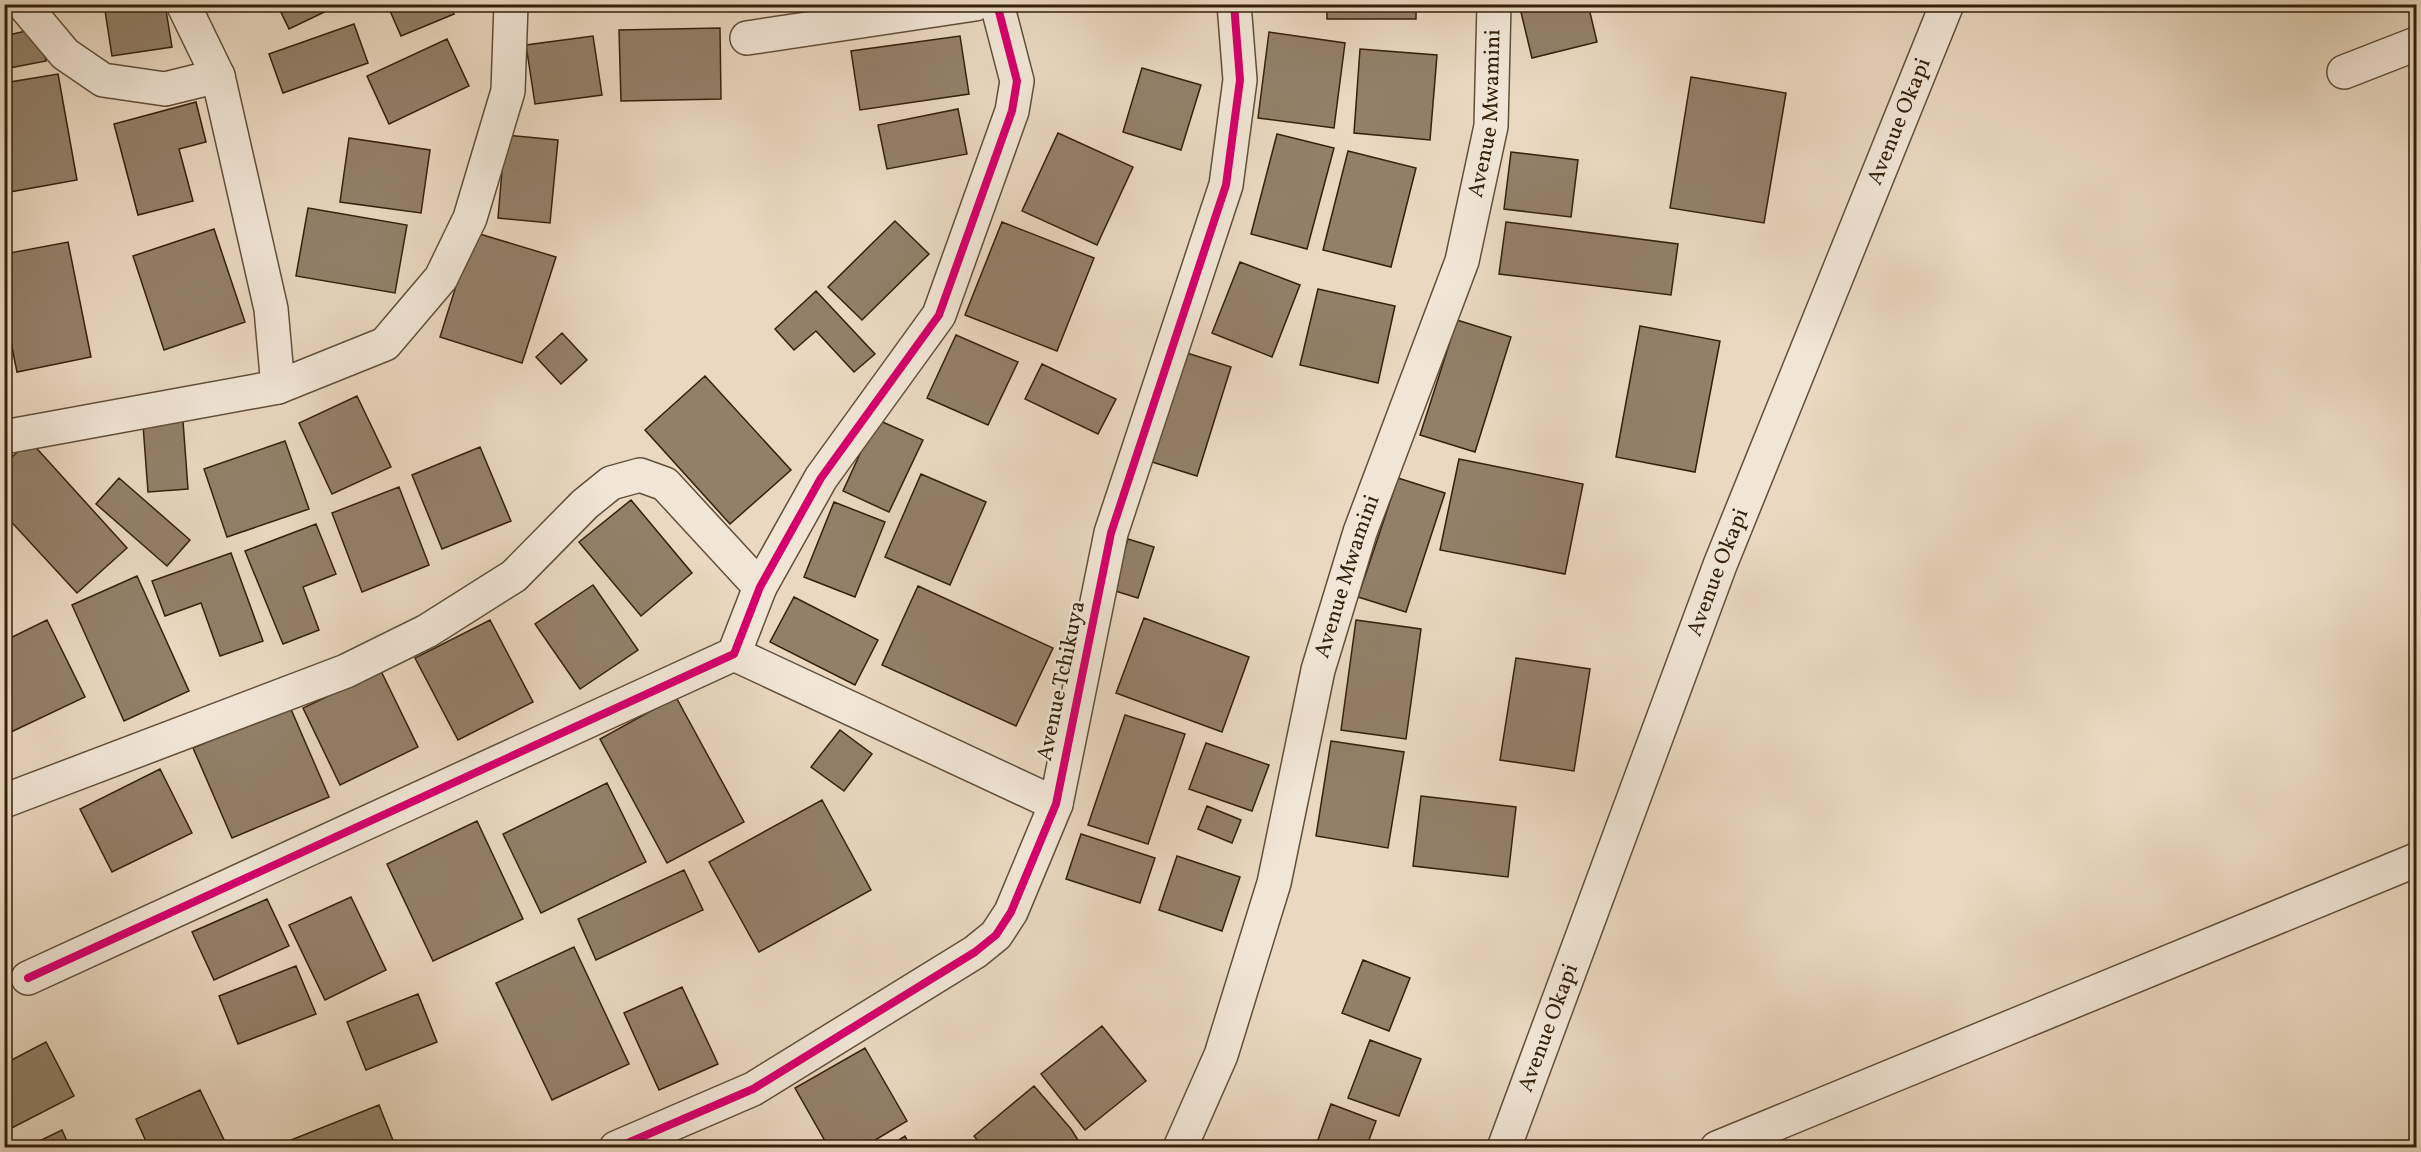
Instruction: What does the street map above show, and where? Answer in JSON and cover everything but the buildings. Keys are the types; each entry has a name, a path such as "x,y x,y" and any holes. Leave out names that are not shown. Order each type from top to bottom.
{"street":[{"path":"22,4 65,54 103,80 165,89 218,76"},
{"path":"183,4 218,76 271,309 278,387"},
{"path":"4,436 278,387 385,344 441,278 470,218 508,92 511,4"},
{"path":"747,38 975,4"},
{"path":"28,978 734,654 760,587 821,478 939,315 1012,111 1017,81 997,4"},
{"name":"Avenue Tchikuya","path":"616,1148 753,1089 975,952 996,935 1011,912 1056,804 1111,533 1226,185 1240,80 1234,4"},
{"name":"Avenue Mwamini","path":"1180,1148 1221,1055 1274,883 1318,670 1360,532 1462,261 1491,126 1494,4"},
{"name":"Avenue Okapi","path":"1504,1148 1720,565 1947,4"},
{"path":"2344,72 2416,44"},
{"path":"4,801 346,671 427,632 514,576 585,504 612,483 640,475 665,484 760,587"},
{"path":"734,654 1056,804"},
{"path":"1717,1148 2416,860"}],"cycle path":[{"path":"28,978 734,654 760,587 821,478 939,315 1012,111 1017,81 997,4"},
{"path":"616,1148 753,1089 975,952 996,935 1011,912 1056,804 1111,533 1226,185 1240,80 1234,4"}]}
